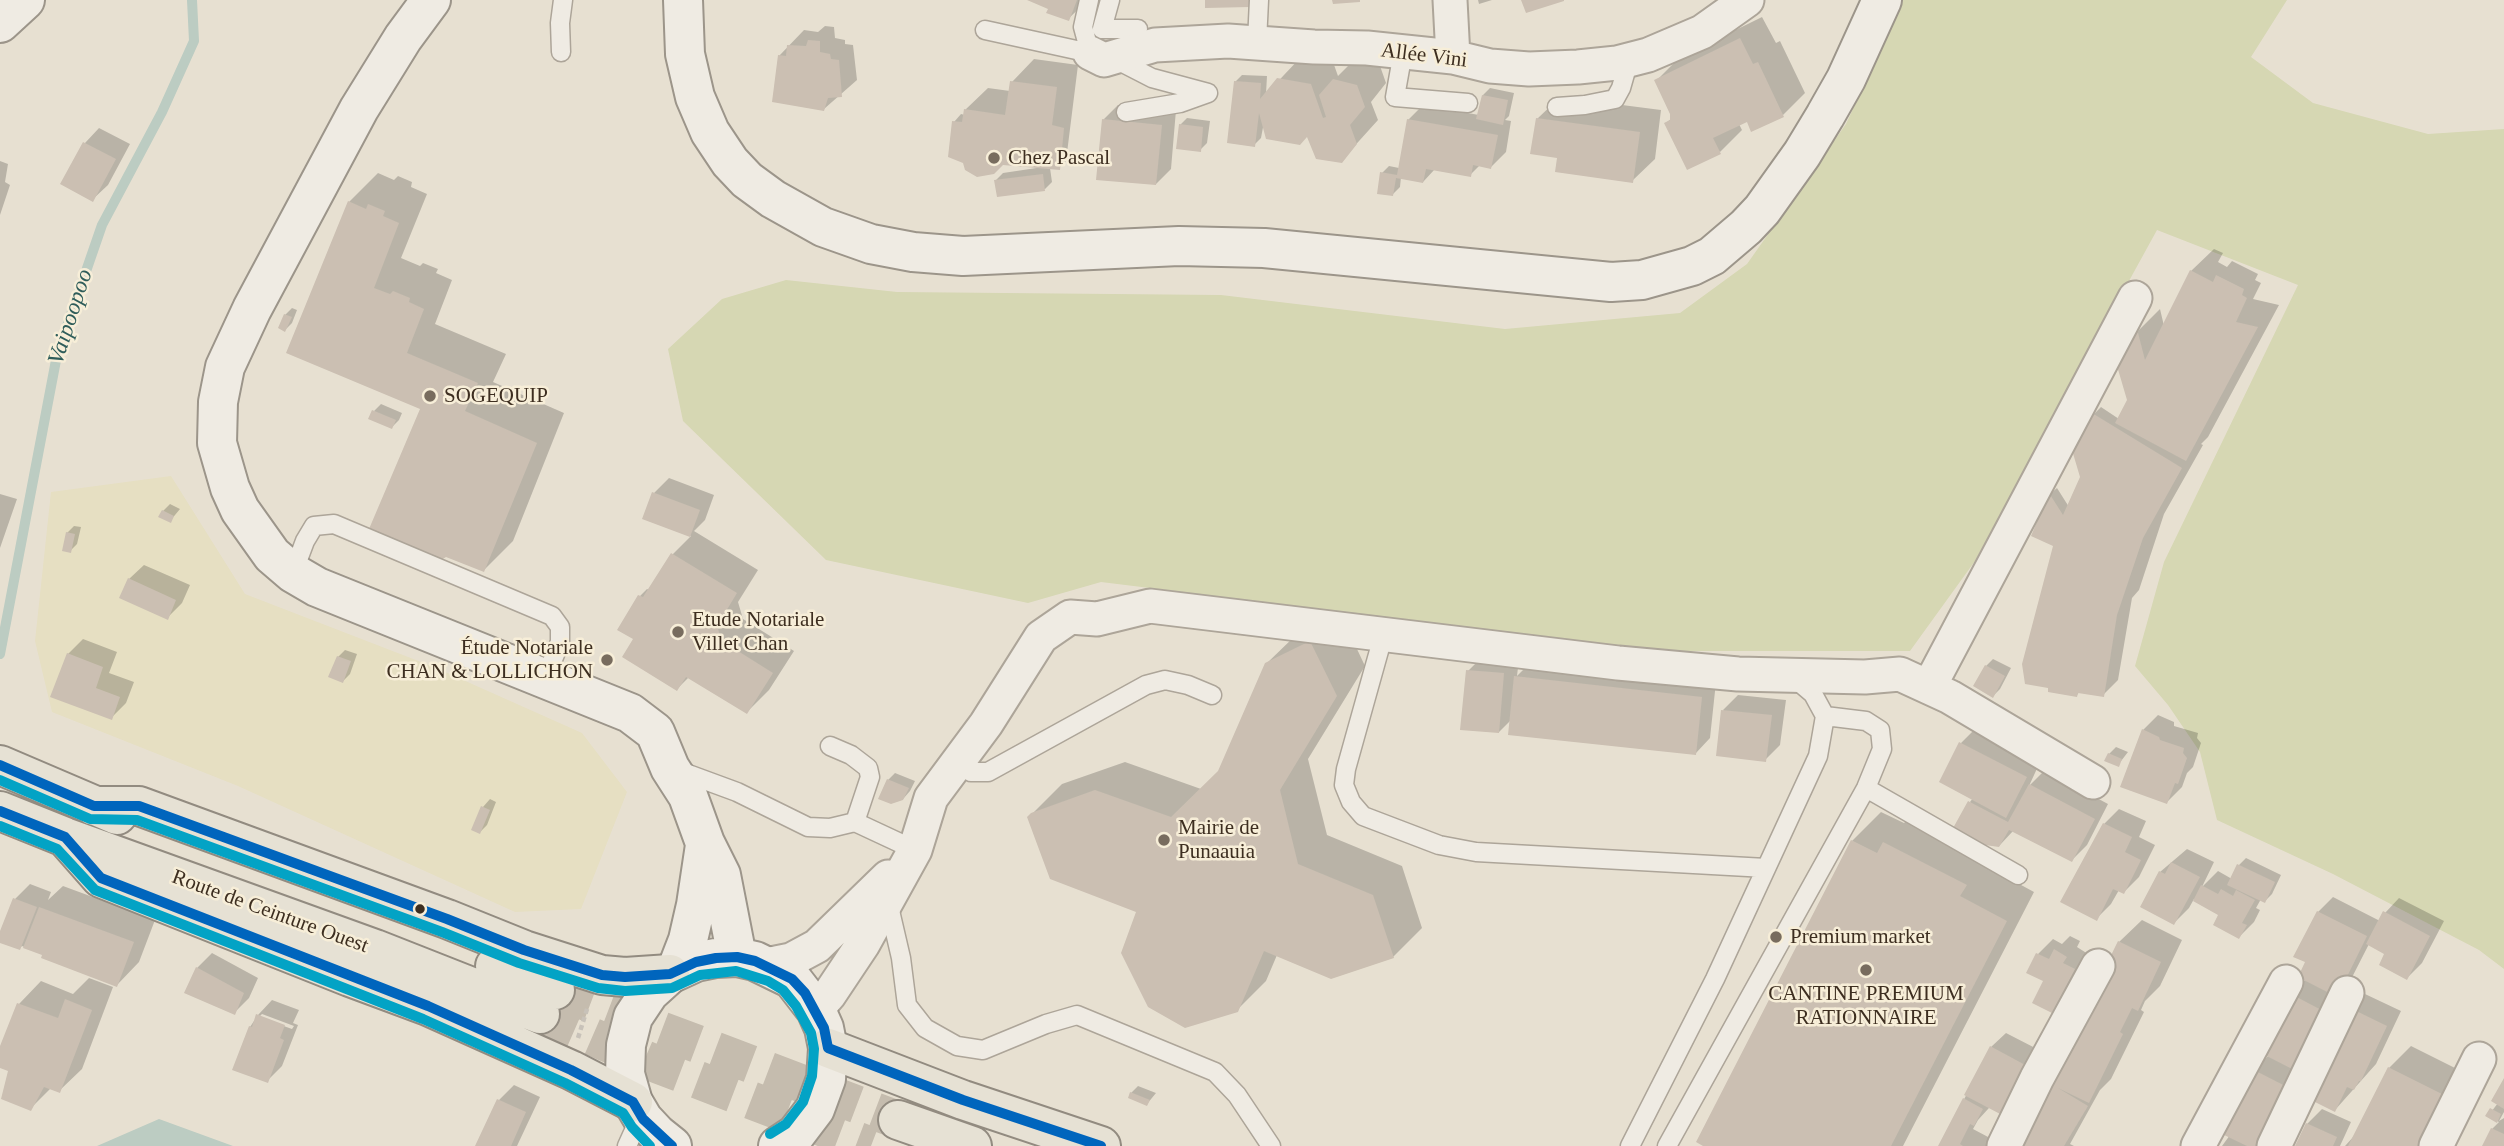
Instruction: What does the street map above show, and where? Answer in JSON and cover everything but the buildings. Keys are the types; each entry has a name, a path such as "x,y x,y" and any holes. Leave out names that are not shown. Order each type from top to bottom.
{"main road":[{"path":"0,23 25,0"},
{"path":"431,0 403,38 359,109 252,309 225,367 218,402 217,443 230,488 240,510 272,555 293,573 317,587 630,713 655,732 670,768 688,796 705,843 721,875 752,961"},
{"path":"683,0 685,54 695,97 710,132 730,162 747,180 773,200 823,227 871,244 913,252 963,256 1179,246 1264,248 1611,282 1642,280 1692,266 1712,256 1746,227 1762,210 1825,116 1846,79 1882,0"},
{"name":"Route de Ceinture Ouest","path":"0,765 548,1002 375,949 0,811"},
{"path":"94,806 139,806 524,950 602,975 625,977 673,973"},
{"path":"65,837 101,878 428,1006 571,1070 646,1131"},
{"path":"673,973 688,940 705,843"},
{"path":"646,1131 625,1074 626,1045 634,1017 649,993 673,973 696,962 716,958 752,961 792,979 816,1010 828,1048 826,1080 815,1110 796,1134 778,1146"},
{"path":"828,1048 963,1100 1101,1146"},
{"path":"898,1121 972,1146"}],"street":[{"path":"1450,0 1453,57"},
{"name":"Allée Vini","path":"1101,55 1191,41 1257,42 1453,57 1490,66 1529,69 1578,67 1648,55 1702,32 1747,0"},
{"path":"1929,687 2135,298"},
{"path":"816,1010 842,977 915,850 931,798 986,724 1041,637 1070,617 1097,619 1150,606 1618,663 1738,674 1865,677 1900,674 1929,687 2093,782"},
{"path":"752,961 791,960 817,946 915,850"},
{"path":"2004,1146 2037,1078 2098,967"},
{"path":"2198,1146 2286,982"},
{"path":"2274,1146 2347,993"},
{"path":"2436,1146 2479,1059"}],"lane":[{"path":"561,52 559,23 563,0"},
{"path":"1089,0 1083,27 1101,55"},
{"path":"1110,0 1101,29 1138,29"},
{"path":"1257,42 1259,0"},
{"path":"985,30 1101,55 1152,78 1208,93 1180,103 1126,112"},
{"path":"1403,52 1395,97 1468,103"},
{"path":"1557,107 1615,99 1629,60"},
{"path":"293,573 314,526 334,524 373,540 552,616 560,627 560,642 545,679"},
{"path":"1384,633 1344,785 1351,802 1363,816 1439,845 1476,852 1766,868"},
{"path":"1630,1146 1715,979 1818,756 1825,716 1813,694 1790,675"},
{"path":"958,762 971,772 988,772 1146,685 1165,680 1188,685 1212,695"},
{"path":"1667,1146 1866,788 1882,749 1880,730 1866,721 1825,716"},
{"path":"830,746 851,755 868,768 870,776 855,822"},
{"path":"670,768 737,792 808,827 830,828 855,822 915,850"},
{"path":"1866,788 2018,875"},
{"path":"887,900 901,958 907,1004 925,1028 957,1046 984,1050 1046,1024 1077,1015 1215,1072 1237,1095 1271,1146"}],"path":[{"path":"571,1070 583,1019 602,975"}],"shaded area":[{"path":"171,476 245,594 434,667 582,733 627,792 581,909 515,912 238,786 52,712 35,641 51,492"},
{"path":"159,1119 233,1146 97,1146"}],"green space":[{"path":"1903,0 2287,0 2251,57 2313,103 2428,134 2504,129 2504,969 2479,950 2333,874 2217,820 2200,752 2168,705 2135,666 2164,562 2298,285 2157,230 1975,561 1910,651 1662,651 1101,582 1028,603 826,560 683,421 668,349 722,299 786,280 897,292 1221,295 1505,329 1680,313 1747,264 1846,124"}],"waterway":[{"name":"Vaipoopoo","path":"0,654 57,355 102,225 162,112 194,41 192,0"}],"tunnel":[{"path":"555,990 898,1120"},
{"path":"540,1014 651,1062 871,1146"}],"transit line":[{"path":"0,765 94,806 139,806 524,950 602,975 625,977 670,974 696,962 716,958 737,957 755,961 792,979 805,993 824,1028 828,1048 963,1100 1101,1146"},
{"path":"0,780 90,819 137,820 519,963 598,988 625,991 672,988 700,975 736,971 768,981 783,990 796,1006 811,1033 814,1049 812,1076 803,1102 786,1124 770,1134"},
{"path":"0,811 65,837 101,878 428,1006 571,1070 633,1102 643,1119 672,1146"},
{"path":"0,826 57,849 95,890 423,1019 565,1083 623,1113 650,1146"}],"place":[{"name":"Chez Pascal","path":"994,158"},
{"name":"SOGEQUIP","path":"430,396"},
{"name":"Etude Notariale Villet Chan","path":"678,632"},
{"name":"Étude Notariale CHAN & LOLLICHON","path":"607,660"},
{"name":"Mairie de Punaauia","path":"1164,840"},
{"name":"Premium market","path":"1776,937"},
{"name":"CANTINE PREMIUM RATIONNAIRE","path":"1866,970"}]}
